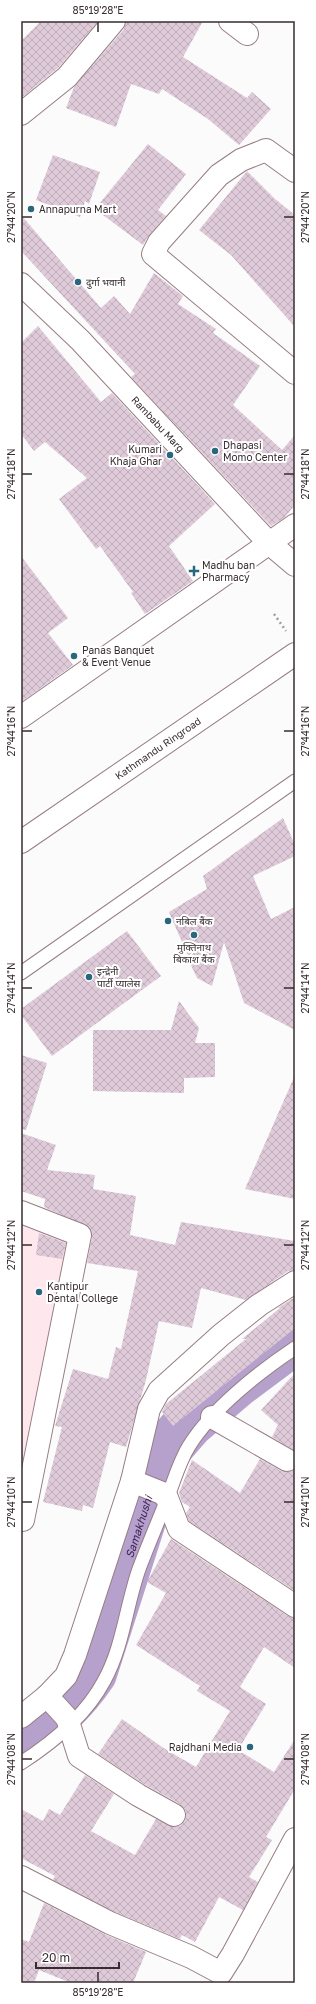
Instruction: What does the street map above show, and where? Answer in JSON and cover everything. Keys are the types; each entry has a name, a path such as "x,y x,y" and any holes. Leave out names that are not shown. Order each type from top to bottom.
{"main road":[{"path":"21,114 67,77 114,21"},
{"path":"295,171 266,150 241,160 219,174 159,242 153,254 295,373"},
{"name":"Rambabu Marg","path":"21,284 80,340 269,543 295,565"},
{"path":"21,717 295,525"},
{"name":"Kathmandu Ringroad","path":"21,842 295,654"},
{"path":"21,1212 80,1234 23,1520 21,1520"},
{"path":"174,1815 138,1795 79,1756 59,1710 66,1676 75,1655 136,1483 149,1409 159,1391 221,1335 259,1305 295,1282"},
{"path":"212,1417 287,1460"},
{"path":"136,1483 165,1496 179,1529 295,1606"},
{"path":"21,1717 59,1710"},
{"path":"21,1877 110,1923 191,1957 221,1973 233,1954 295,1839"}],"lane":[{"path":"21,973 295,781"},
{"path":"21,1763 36,1754 59,1710 83,1711 104,1681 125,1623 139,1570 165,1496 189,1445 212,1417 249,1382 295,1348"}],"shaded area":[{"name":"Kantipur Dental College","path":"21,1218 69,1235 21,1476"}],"building":[{"path":"41,21 98,21 58,68 21,98 21,41"},
{"path":"126,21 203,21 183,57 247,98 252,92 271,109 239,145 208,119 162,89 159,94 131,84 116,127 66,108 74,87 124,29"},
{"path":"148,144 186,174 158,210 166,216 150,234 143,245 95,209"},
{"path":"53,155 100,172 89,204 85,201 80,217 36,200"},
{"path":"247,171 275,199 295,215 295,327 231,255 199,230"},
{"path":"21,215 101,308 114,296 130,314 154,273 183,296 178,304 216,329 213,333 260,366 233,405 282,450 295,435 295,505 284,518 271,526 265,520 131,377 135,374 21,251"},
{"path":"38,326 101,402 112,393 215,504 169,546 193,581 145,614 131,593 133,592 100,546 96,549 59,499 87,478 45,442 34,451 21,434 21,343"},
{"path":"21,556 68,618 48,633 73,665 21,702"},
{"path":"283,818 295,845 295,856 253,876 271,919 295,907 295,1030 244,1003 224,942 212,986 197,978 190,963 193,952 188,956 169,912 207,889 203,876"},
{"path":"127,931 161,976 52,1056 21,1015 21,1009"},
{"path":"179,1001 199,1028 195,1043 215,1043 215,1077 184,1078 184,1093 93,1091 93,1030 171,1030"},
{"path":"21,1055 47,1063 26,1130 21,1129"},
{"path":"295,1075 295,1199 245,1189"},
{"path":"21,1133 56,1145 47,1170 95,1175 93,1189 136,1196 130,1235 175,1245 181,1222 295,1241 295,1270 288,1271 246,1300 201,1288 192,1328 159,1321 146,1380 126,1447 110,1442 93,1508 83,1505 82,1511 43,1502 62,1427 55,1426 73,1369 108,1379 116,1347 121,1349 138,1271 87,1263 92,1237 89,1227 44,1207 45,1199 21,1191"},
{"path":"39,1233 66,1243 62,1259 36,1255"},
{"path":"295,1297 295,1328 173,1426 162,1412 166,1404 246,1339 242,1339 280,1308 278,1308"},
{"path":"295,1373 295,1451 272,1437 278,1425 261,1410"},
{"path":"260,1459 281,1471 287,1472 295,1469 295,1591 189,1521 186,1513 190,1507 182,1502 179,1493 192,1460 240,1493"},
{"path":"171,1539 288,1616 295,1618 295,1668 264,1647 240,1687 266,1704 238,1750 274,1772 295,1739 295,1789 266,1837 272,1840 249,1877 258,1882 243,1910 219,1897 195,1942 182,1935 180,1939 115,1912 53,1880 55,1876 21,1858 21,1809 43,1821 49,1809 60,1815 85,1775 114,1794 91,1831 135,1855 156,1819 174,1827 180,1826 185,1821 185,1809 180,1804 144,1784 98,1754 122,1719 165,1749 196,1767 230,1711 197,1691 200,1686 136,1645 166,1593 147,1582"},
{"path":"44,1903 104,1934 146,1952 133,1983 71,1983 39,1970 34,1983 21,1983 21,1939 29,1942"}],"waterway":[{"name":"Samakhushi","path":"21,1742 42,1727 60,1711 77,1693 92,1673 154,1480 168,1447 189,1423 236,1383 295,1339"}],"place":[{"name":"Annapurna Mart","path":"31,209"},
{"name":"दुर्गा भवानी","path":"78,282"},
{"name":"Dhapasi Momo Center","path":"215,451"},
{"name":"Kumari Khaja Ghar","path":"170,455"},
{"name":"Madhu ban Pharmacy","path":"194,571"},
{"name":"Panas Banquet & Event Venue","path":"74,656"},
{"name":"नबिल बैंक","path":"168,921"},
{"name":"मुक्तिनाथ बिकाश बैंक","path":"194,935"},
{"name":"इन्द्रेनी पार्टी प्यालेस","path":"89,977"},
{"name":"Kantipur Dental College","path":"39,1292"},
{"name":"Rajdhani Media","path":"250,1747"}]}
